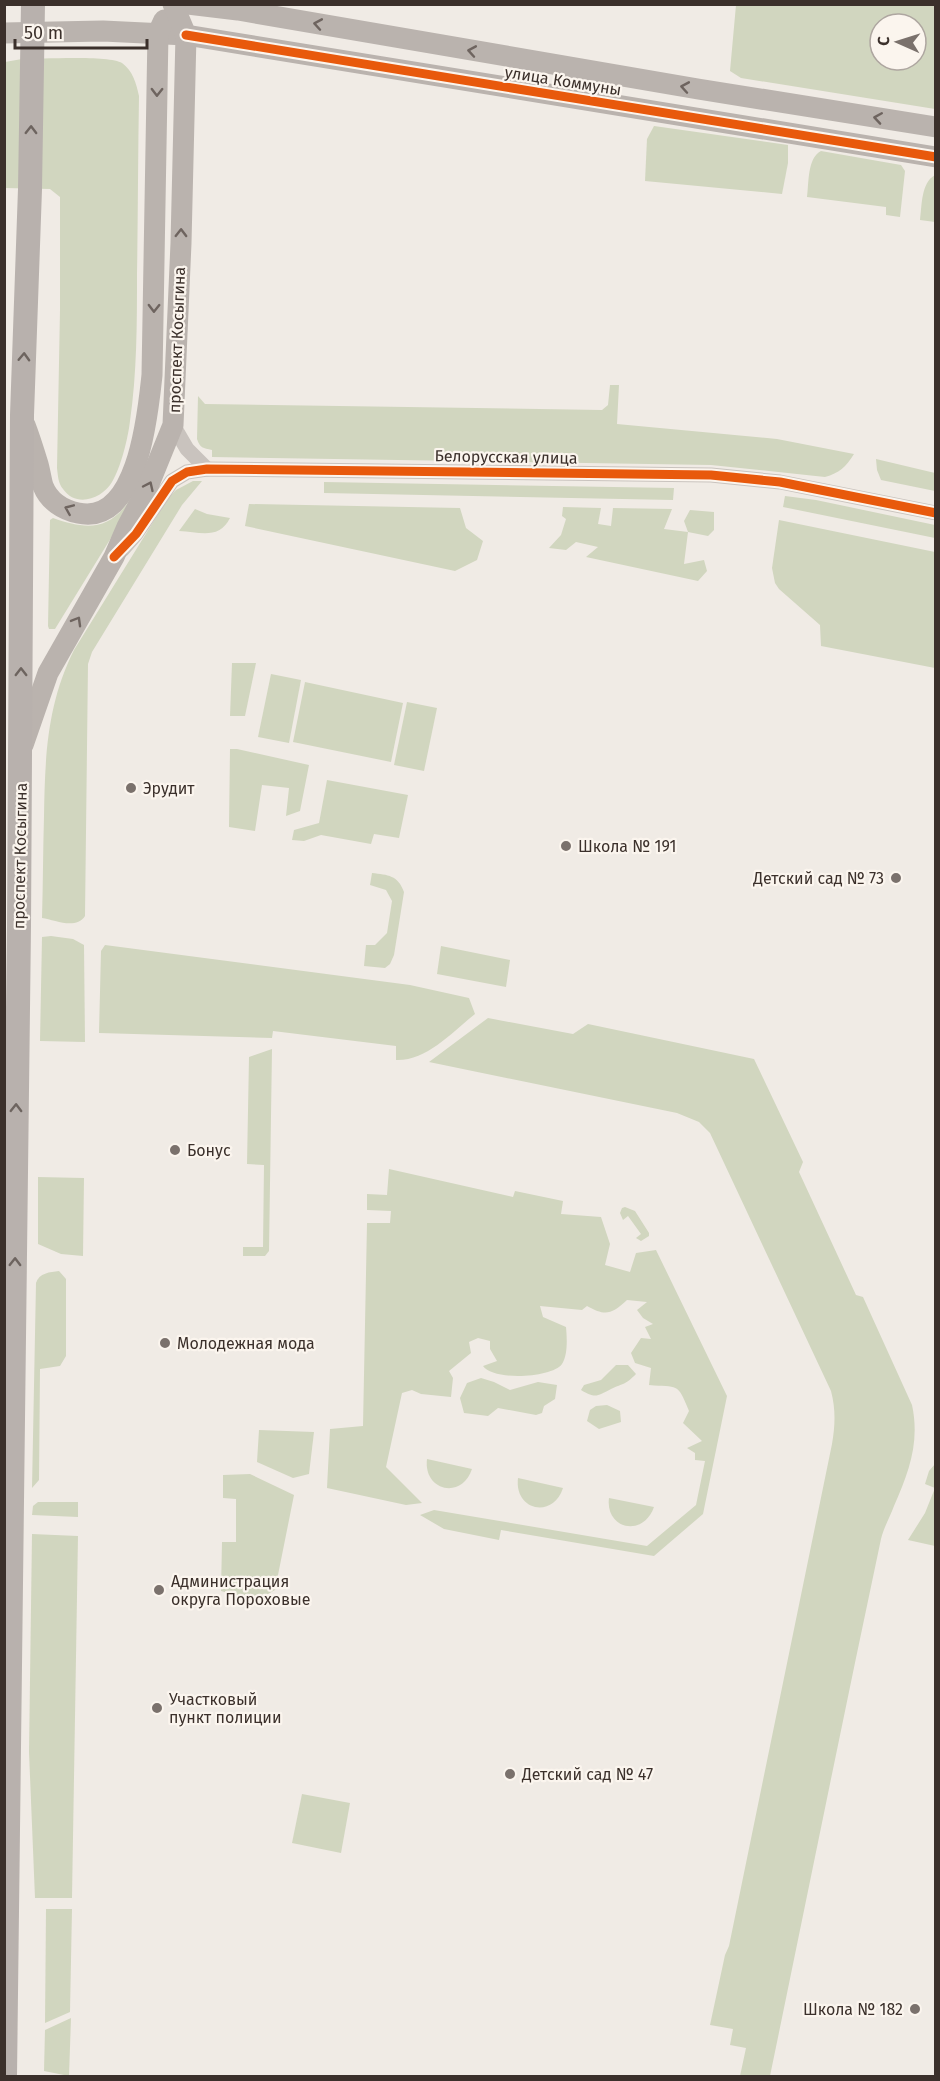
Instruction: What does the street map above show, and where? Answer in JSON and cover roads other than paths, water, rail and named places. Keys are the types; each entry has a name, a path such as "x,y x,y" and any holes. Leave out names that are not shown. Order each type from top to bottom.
{"main road":[{"name":"проспект Косыгина","path":"5,2076 21,751 22,415 30,189 33,4"},
{"name":"проспект Косыгина","path":"22,415 44,487 54,501 67,511 85,515 101,511 115,502 127,486 139,458 147,423 152,375 158,33 172,4"},
{"name":"проспект Косыгина","path":"21,751 48,673 114,557 147,489 173,426 181,243 186,35 172,4"},
{"name":"улица Коммуны","path":"188,4 238,10 709,91 936,127"},
{"name":"улица Коммуны","path":"4,33 104,31 186,35 936,157"}],"street":[{"path":"173,426 187,449 207,469"},
{"name":"Белорусская улица","path":"114,557 136,534 172,481 187,472 207,469 711,475 780,482 936,513"}],"place":[{"name":"Эрудит","path":"131,788"},
{"name":"Школа № 191","path":"566,846"},
{"name":"Детский сад № 73","path":"896,878"},
{"name":"Бонус","path":"175,1150"},
{"name":"Молодежная мода","path":"165,1343"},
{"name":"Администрация округа Пороховые","path":"159,1590"},
{"name":"Участковый пункт полиции","path":"157,1708"},
{"name":"Детский сад № 47","path":"510,1774"},
{"name":"Школа № 182","path":"915,2009"}]}
